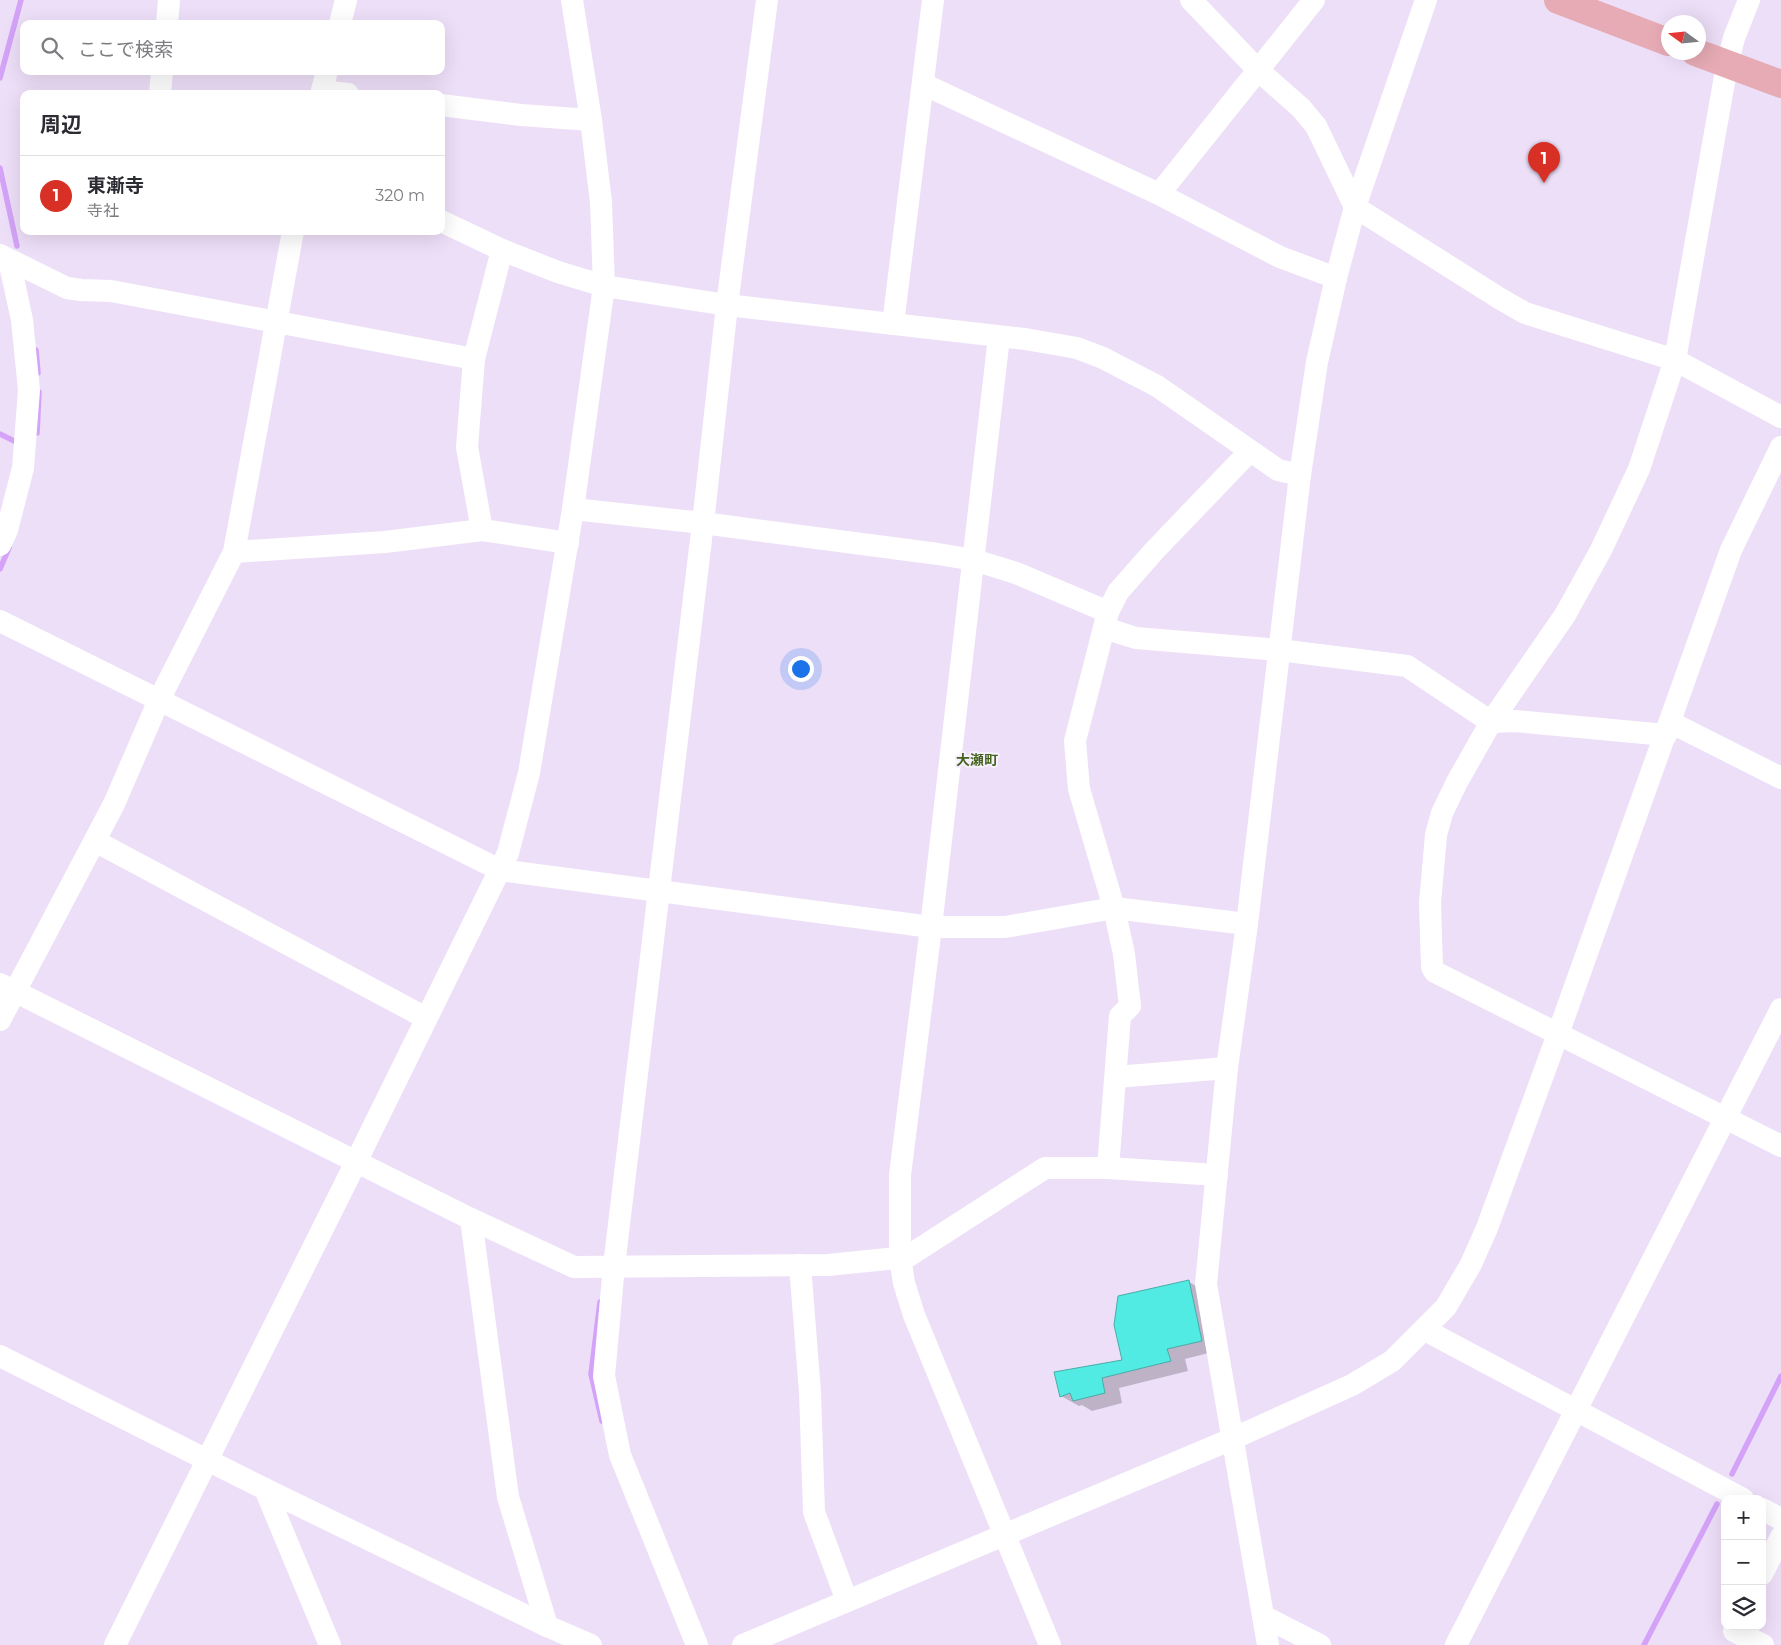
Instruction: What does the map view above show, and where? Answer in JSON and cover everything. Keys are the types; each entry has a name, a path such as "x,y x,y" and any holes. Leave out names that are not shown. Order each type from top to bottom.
{"main road":[{"path":"1558,0 1598,7 1661,38"},
{"path":"1706,56 1781,84"}],"street":[{"path":"167,20 169,0"},
{"path":"341,20 346,0"},
{"path":"115,1645 508,853 529,773 568,543 604,286 601,202 591,120 572,0"},
{"path":"697,1645 620,1455 604,1376 614,1266 703,523 727,305 767,0"},
{"path":"894,324 933,0"},
{"path":"1191,0 1259,71 1301,108 1316,126 1355,207 1525,313 1675,360 1781,417"},
{"path":"1159,194 1314,0"},
{"path":"1268,1645 1206,1284 1228,1068 1247,924 1300,475 1316,362 1355,207 1426,0"},
{"path":"1749,0 1734,38 1727,65 1675,360 1639,469 1601,550 1565,615 1491,722 1442,813 1436,835 1430,903 1432,967 1435,972 1781,1146"},
{"path":"160,90 162,75"},
{"path":"923,84 1159,194 1280,257 1336,278"},
{"path":"324,85 337,90"},
{"path":"445,106 521,115 591,120"},
{"path":"445,223 502,250 558,272 604,286 727,305 1025,339 1078,348 1103,358 1158,386 1278,470 1300,475"},
{"path":"0,1020 7,987 95,841 114,804 159,700 234,552 292,235"},
{"path":"482,530 466,446 474,359 502,250"},
{"path":"5,258 68,288 111,290 474,359"},
{"path":"0,545 7,530 23,468 29,390 22,320 5,258"},
{"path":"999,337 900,1175 900,1258 904,1283 914,1315 1003,1535 1050,1645"},
{"path":"743,1645 1232,1438 1352,1385 1392,1361 1446,1307 1471,1264 1487,1228 1731,550 1781,446"},
{"path":"1108,1168 1120,1016 1130,1006 1124,954 1114,908 1079,789 1075,741 1106,620 1118,592 1154,551 1250,451"},
{"path":"573,509 703,523 974,560 1016,573 1106,620 1136,638 1279,650 1407,666 1491,722 1515,721 1668,729 1781,778"},
{"path":"234,552 385,542 482,530 568,543"},
{"path":"0,621 500,870 930,926 1006,928 1114,908 1247,924"},
{"path":"95,841 426,1018"},
{"path":"7,987 471,1220 574,1267 828,1265 907,1257 1045,1168 1108,1168 1217,1175"},
{"path":"1456,1645 1781,1009"},
{"path":"1116,1077 1228,1068"},
{"path":"471,1220 508,1497 547,1626"},
{"path":"800,1265 810,1392 814,1512 847,1601"},
{"path":"1425,1330 1735,1495"},
{"path":"0,1356 265,1489 547,1626 591,1645"},
{"path":"265,1489 330,1645"},
{"path":"1766,1511 1781,1519"},
{"path":"1766,1566 1781,1537"},
{"path":"1263,1616 1320,1645"},
{"path":"1732,1634 1763,1645"}],"building":[{"path":"1189,1280 1202,1341 1167,1349 1171,1361 1102,1378 1105,1393 1073,1401 1070,1393 1060,1397 1054,1372 1122,1360 1114,1325 1118,1296"}],"waterway":[{"path":"0,78 21,0"},
{"path":"0,168 17,246"},
{"path":"36,350 38,373"},
{"path":"37,433 39,392"},
{"path":"0,434 20,444"},
{"path":"0,569 9,548"},
{"path":"600,1302 591,1374 602,1421"},
{"path":"1732,1474 1781,1376"},
{"path":"1644,1645 1717,1504"}],"place":[{"name":"東漸寺","path":"1544,183"}],"district":[{"name":"大瀬町","path":"977,760"}]}
